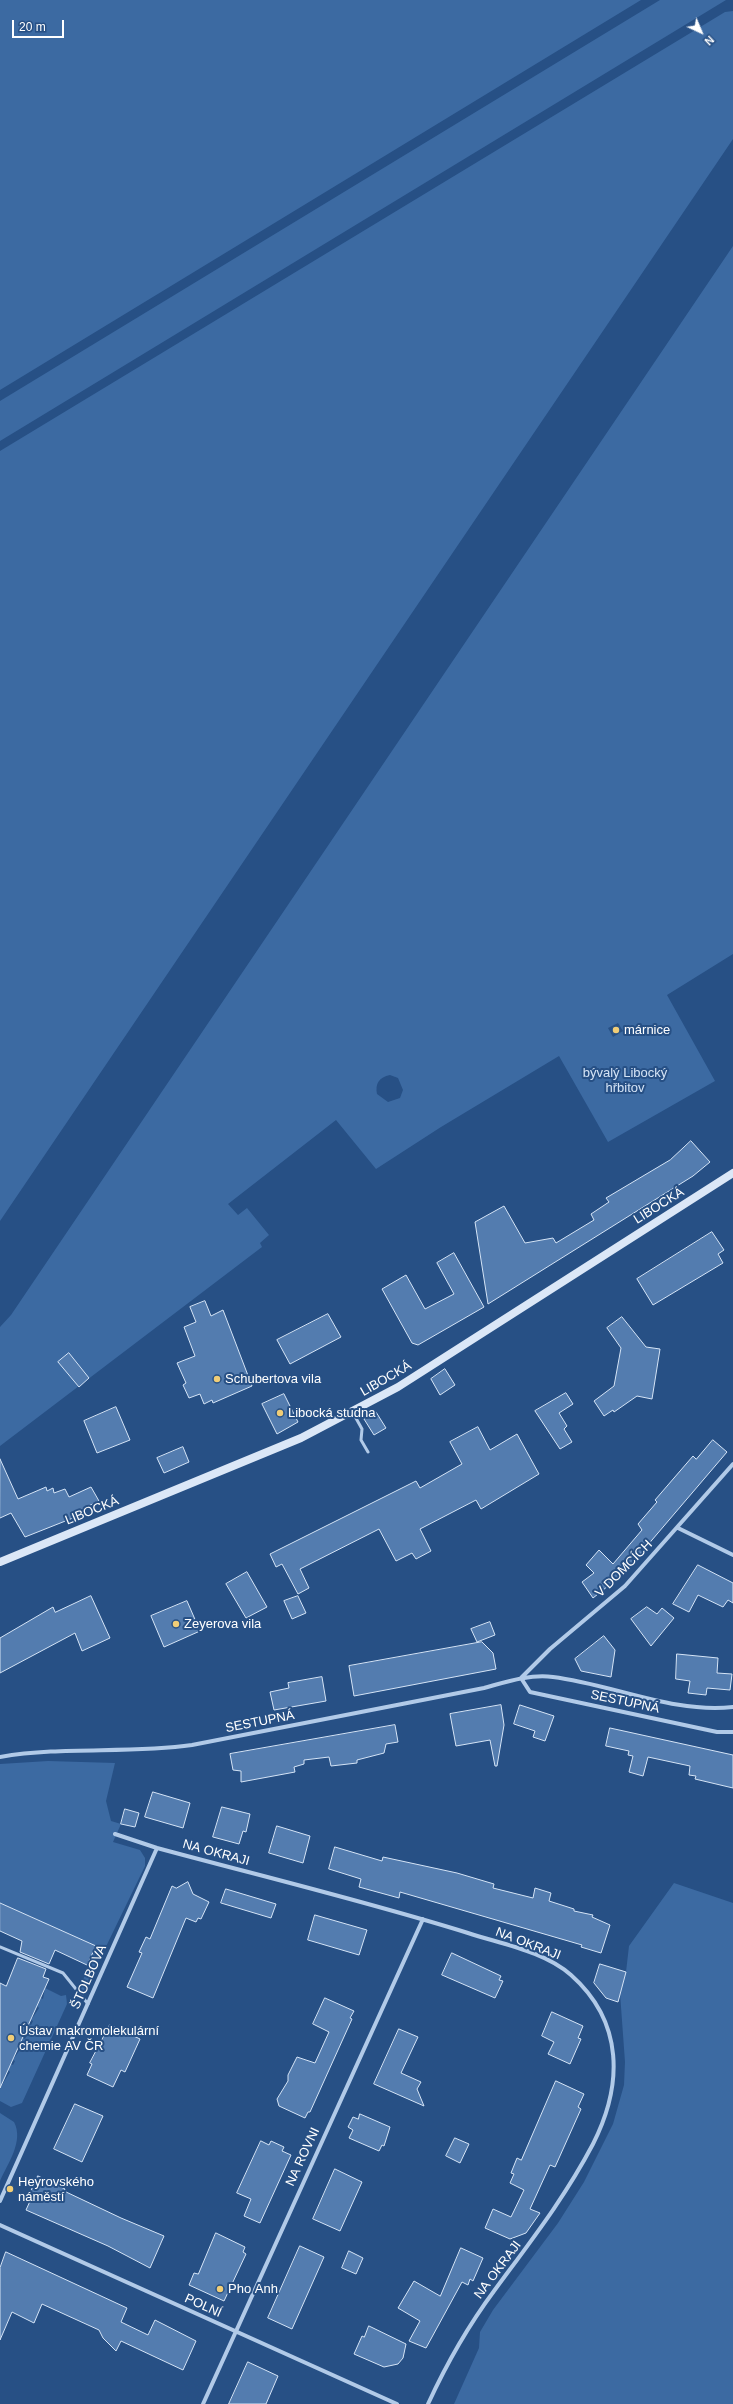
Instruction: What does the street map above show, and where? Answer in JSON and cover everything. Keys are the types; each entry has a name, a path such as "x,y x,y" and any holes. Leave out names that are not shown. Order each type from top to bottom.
{"street":[{"name":"LIBOCKÁ","path":"0,1562 301,1438 398,1387 733,1173"},
{"name":"V DOMCÍCH","path":"521,1678 550,1649 625,1586 678,1528 733,1464"},
{"path":"678,1528 733,1555"},
{"name":"SESTUPNÁ","path":"0,1757 64,1750 168,1749 476,1689 521,1678 552,1677 671,1703 720,1709 733,1708"},
{"name":"SESTUPNÁ","path":"521,1678 530,1692 717,1732 733,1732"},
{"name":"NA OKRAJI","path":"116,1834 157,1848 423,1919 524,1951 554,1962 569,1973 594,2000 609,2032 615,2068 610,2101 593,2144 546,2223 476,2316 428,2404"},
{"name":"ŠTOLBOVA","path":"0,2201 157,1848"},
{"name":"NA ROVNI","path":"203,2404 423,1919"},
{"name":"POLNÍ","path":"0,2225 397,2404"}],"lane":[{"path":"352,1411 362,1429 361,1440 368,1452"},
{"path":"0,1947 62,1973 88,2004"}],"green space":[{"path":"0,0 641,0 0,390"},
{"path":"660,0 726,0 0,441 0,401"},
{"path":"733,11 733,139 0,1221 0,451 725,12"},
{"name":"bývalý Libocký hřbitov","path":"733,246 733,954 667,995 715,1081 608,1142 559,1056 441,1127 376,1169 336,1120 228,1204 238,1215 247,1208 269,1235 260,1243 262,1247 0,1446 0,1327 11,1315","holes":["618,1023 623,1031 613,1037 608,1028","390,1075 398,1078 403,1090 400,1098 388,1102 377,1094 377,1084 383,1077"]},
{"path":"48,1761 115,1763 106,1801 111,1821 121,1824 113,1842 140,1850 145,1858 145,1866 84,1992 78,1993 96,1946 0,1903 0,1764"},
{"path":"674,1883 733,1903 733,2404 454,2404 479,2348 480,2332 493,2310 558,2223 584,2182 613,2124 624,2085 625,2062 620,1993 626,1972 629,1946"},
{"path":"45,1988 61,1996 66,1995 67,2004 22,2103 11,2107 0,2101 0,2088 10,2072 8,2070 11,2064 13,2065 15,2061 13,2060 21,2048 19,2047 23,2038 25,2039 27,2035 25,2033 29,2024 31,2025 33,2021 31,2020 39,2008 37,2006 41,1998 43,1999"},
{"path":"0,2113 14,2122 17,2129 17,2137 14,2152 0,2181"}],"building":[{"path":"691,1141 710,1162 693,1176 488,1304 475,1222 504,1206 525,1243 553,1238 556,1243 594,1220 591,1214 609,1202 606,1198 670,1160"},
{"path":"712,1232 724,1250 718,1254 723,1263 653,1305 637,1279"},
{"path":"454,1253 484,1307 418,1345 412,1343 382,1289 406,1275 425,1309 454,1294 437,1263"},
{"path":"205,1301 211,1316 223,1310 252,1386 213,1403 212,1400 204,1404 200,1394 189,1398 183,1385 186,1383 177,1363 195,1356 184,1327 196,1322 190,1307"},
{"path":"328,1314 341,1337 290,1364 277,1340"},
{"path":"622,1317 646,1347 660,1349 652,1399 637,1396 614,1412 613,1410 604,1416 594,1401 614,1386 621,1348 607,1328"},
{"path":"69,1353 89,1378 79,1387 58,1362"},
{"path":"445,1369 455,1385 440,1395 431,1379"},
{"path":"566,1393 573,1404 559,1413 567,1426 564,1429 572,1442 560,1449 535,1411"},
{"name":"Libocká studna","path":"284,1394 298,1422 277,1434 262,1404"},
{"path":"116,1407 130,1440 97,1453 84,1421"},
{"path":"376,1412 386,1428 374,1435 364,1419"},
{"path":"478,1427 490,1450 517,1434 539,1474 481,1509 476,1500 420,1529 431,1551 416,1559 412,1553 396,1561 379,1529 300,1569 309,1588 298,1594 282,1564 276,1567 270,1554 416,1481 420,1488 462,1464 450,1442"},
{"path":"713,1440 727,1452 623,1574 593,1598 582,1582 594,1573 586,1565 599,1550 613,1564 642,1530 638,1524 657,1502 655,1500 693,1456 696,1459"},
{"path":"183,1447 189,1462 164,1473 157,1458"},
{"path":"0,1459 18,1499 46,1487 47,1491 53,1488 54,1493 65,1489 69,1497 91,1487 99,1501 76,1512 78,1516 25,1537 11,1513 0,1518"},
{"path":"698,1565 733,1583 733,1603 728,1600 723,1607 698,1595 689,1612 673,1604"},
{"path":"247,1572 267,1607 246,1618 226,1584"},
{"path":"91,1596 110,1638 82,1651 75,1633 0,1673 0,1638 53,1607 55,1612"},
{"path":"298,1596 306,1613 292,1619 284,1601"},
{"name":"Zeyerova vila","path":"187,1601 200,1631 164,1647 151,1616"},
{"path":"647,1607 657,1614 662,1608 674,1618 651,1646 631,1619"},
{"path":"490,1622 495,1635 477,1642 471,1629"},
{"path":"604,1636 615,1650 611,1677 581,1671 575,1659"},
{"path":"482,1642 493,1653 496,1669 354,1696 349,1666"},
{"path":"677,1654 718,1658 717,1673 732,1674 730,1690 707,1688 706,1695 688,1693 690,1681 676,1679"},
{"path":"322,1677 326,1701 274,1710 270,1692 289,1688 288,1683"},
{"path":"501,1705 504,1725 497,1766 495,1766 490,1740 456,1746 450,1714"},
{"path":"520,1705 554,1716 545,1741 533,1737 535,1731 514,1724"},
{"path":"395,1725 398,1742 386,1744 384,1753 357,1760 357,1763 331,1766 329,1757 304,1760 304,1764 294,1767 295,1772 241,1782 241,1771 233,1770 230,1754"},
{"path":"610,1728 733,1755 733,1788 695,1779 696,1776 689,1775 690,1766 648,1757 643,1776 629,1772 633,1756 628,1755 629,1751 606,1746"},
{"path":"153,1792 190,1803 183,1828 145,1817"},
{"path":"222,1807 250,1814 246,1832 243,1831 239,1844 213,1837"},
{"path":"125,1809 139,1813 135,1827 121,1824"},
{"path":"277,1826 310,1836 303,1863 269,1853"},
{"path":"335,1847 382,1861 383,1857 457,1873 494,1884 493,1888 533,1898 535,1888 551,1893 549,1901 574,1909 574,1911 593,1915 592,1917 610,1925 601,1953 581,1947 582,1945 400,1892 399,1898 359,1887 361,1879 329,1869"},
{"path":"188,1882 193,1894 209,1902 201,1919 198,1918 196,1922 186,1918 153,1998 127,1987 142,1953 139,1952 146,1937 150,1939 172,1886 176,1888"},
{"path":"226,1889 276,1904 271,1918 221,1903"},
{"path":"0,1903 96,1946 87,1965 55,1950 49,1964 20,1952 22,1941 0,1931"},
{"path":"315,1915 367,1930 359,1955 308,1940"},
{"path":"452,1953 501,1976 499,1980 503,1981 495,1998 442,1975"},
{"name":"Ústav makromolekulární chemie AV ČR","path":"18,1958 46,1969 43,1977 49,1979 0,2088 0,1983 6,1986"},
{"path":"600,1964 626,1972 618,2002 606,1998 594,1983"},
{"path":"325,1998 354,2011 350,2018 352,2019 310,2112 308,2112 305,2118 279,2106 277,2099 288,2081 288,2075 297,2057 315,2063 329,2032 313,2024"},
{"path":"552,2012 583,2026 578,2038 581,2039 570,2064 548,2054 554,2042 542,2036"},
{"path":"110,2025 140,2039 125,2072 121,2070 113,2087 87,2075 92,2064 90,2063"},
{"path":"399,2029 418,2037 401,2073 421,2082 417,2089 424,2106 374,2084"},
{"path":"556,2081 584,2094 578,2107 581,2109 555,2167 550,2165 530,2209 540,2213 526,2233 510,2239 485,2228 493,2209 511,2217 524,2190 510,2183 514,2174 511,2173 517,2158 521,2160"},
{"path":"75,2104 103,2116 82,2162 54,2149"},
{"path":"360,2114 390,2127 384,2146 382,2145 379,2151 349,2138 353,2130 348,2127 353,2117 358,2119"},
{"path":"455,2138 469,2144 460,2163 446,2156"},
{"path":"261,2141 269,2145 271,2141 284,2147 282,2151 291,2155 260,2223 244,2216 251,2199 237,2193"},
{"path":"335,2169 362,2182 340,2231 313,2219"},
{"path":"38,2176 65,2189 64,2191 121,2218 164,2236 150,2268 108,2246 26,2210 31,2199 28,2198"},
{"path":"216,2233 245,2247 243,2252 246,2254 224,2301 189,2285 194,2273 198,2274"},
{"path":"300,2246 324,2257 292,2329 268,2318"},
{"path":"461,2248 483,2258 473,2281 470,2279 468,2285 462,2282 426,2348 409,2341 420,2321 398,2308 414,2281 440,2296"},
{"path":"349,2251 363,2258 356,2274 342,2268"},
{"path":"6,2252 127,2308 121,2322 148,2335 155,2320 196,2341 183,2370 121,2341 116,2351 103,2338 99,2330 42,2304 34,2323 12,2312 0,2340 0,2268"},
{"path":"369,2326 406,2344 403,2358 398,2364 384,2367 354,2354 362,2336 364,2337"},
{"path":"248,2362 278,2376 266,2404 229,2404"}],"place":[{"name":"márnice","path":"616,1030"},
{"name":"Schubertova vila","path":"217,1379"},
{"name":"Libocká studna","path":"280,1413"},
{"name":"Zeyerova vila","path":"176,1624"},
{"name":"Ústav makromolekulární chemie AV ČR","path":"11,2038"},
{"name":"Heyrovského náměstí","path":"10,2189"},
{"name":"Pho Anh","path":"220,2289"}]}
